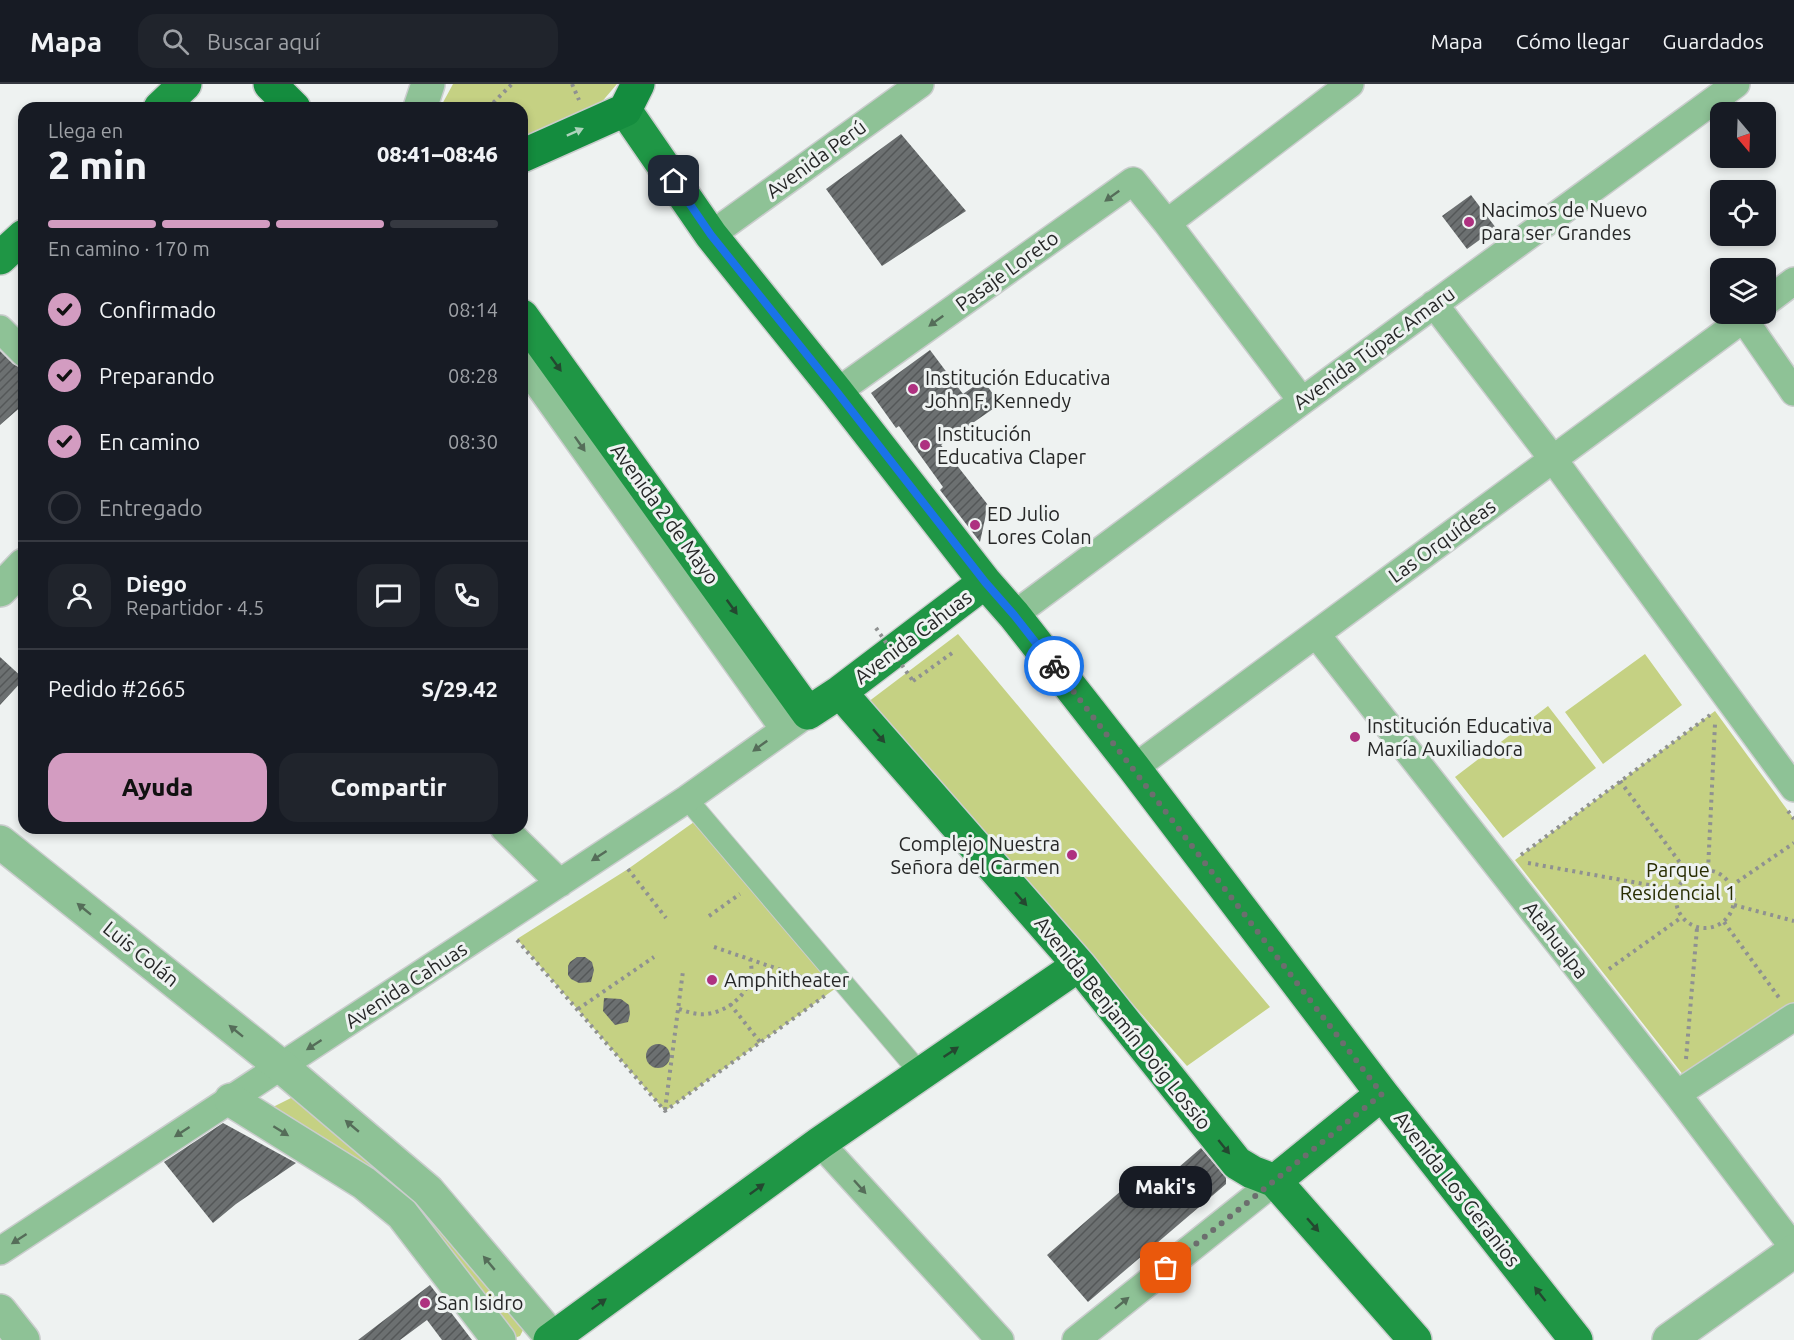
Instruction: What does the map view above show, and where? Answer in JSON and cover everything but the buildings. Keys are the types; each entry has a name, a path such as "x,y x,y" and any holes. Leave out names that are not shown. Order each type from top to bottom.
{"highway":[{"path":"270,84 288,102"},
{"path":"528,153 632,97"}],"main road":[{"path":"166,102 185,84"},
{"name":"Avenida Los Geranios","path":"632,97 711,235 1134,768 1382,1094 1576,1340"},
{"path":"0,258 18,242"},
{"name":"Avenida 2 de Mayo","path":"528,325 796,721"},
{"name":"Avenida Cahuas","path":"796,721 840,692 985,582"},
{"name":"Avenida Benjamín Doig Lossio","path":"840,692 1079,965 1237,1163 1275,1181 1415,1340"},
{"path":"552,1339 820,1143 1079,965"},
{"path":"1275,1181 1382,1094"}],"street":[{"path":"422,102 428,84"},
{"name":"Avenida Perú","path":"711,235 920,84"},
{"path":"1302,401 1167,223 1322,92 1350,84"},
{"name":"Avenida Túpac Amaru","path":"1014,615 1730,86"},
{"name":"Pasaje Loreto","path":"837,392 1133,181 1167,223"},
{"path":"1776,294 1794,281"},
{"path":"1434,304 1553,459 1791,799"},
{"name":"Las Orquídeas","path":"1134,768 1735,324"},
{"path":"1751,324 1794,392"},
{"path":"0,329 18,347"},
{"name":"Avenida 2 de Mayo","path":"528,370 796,721"},
{"path":"0,591 18,572"},
{"name":"Atahualpa","path":"1316,634 1677,1094 1794,1250"},
{"name":"Avenida Cahuas","path":"0,1251 687,799 796,721"},
{"path":"687,799 920,1073"},
{"path":"510,834 560,883"},
{"name":"Luis Colán","path":"0,842 282,1067 428,1191 552,1339"},
{"path":"1677,1094 1790,1013"},
{"path":"231,1100 364,1183 402,1214 499,1340"},
{"path":"820,1143 1000,1340"},
{"path":"1092,1335 1275,1181"},
{"path":"1669,1340 1794,1250"},
{"path":"0,1311 23,1340"}],"path":[{"path":"494,102 512,84"},
{"path":"876,628 913,681 952,653"},
{"path":"1515,860 1715,711 1708,870"},
{"path":"1620,781 1689,875"},
{"path":"1791,799 1794,819"},
{"path":"1731,886 1794,843"},
{"path":"1526,862 1677,890"},
{"path":"637,863 628,869 666,918"},
{"path":"1708,870 1725,878 1731,886 1734,905 1724,922 1716,927 1697,928 1682,917 1677,909 1677,890 1689,875 1708,870"},
{"path":"709,916 757,881"},
{"path":"1734,905 1794,921"},
{"path":"1604,973 1682,917"},
{"path":"1724,922 1790,1013"},
{"path":"1685,1065 1697,928"},
{"path":"517,939 665,1111"},
{"path":"714,947 822,984 843,983"},
{"path":"578,1009 654,957"},
{"path":"679,1009 705,1014 718,1011 740,997 748,986 752,973 750,958"},
{"path":"665,1111 682,970"},
{"path":"665,1111 843,983"},
{"path":"730,1004 760,1042"}],"green space":[{"path":"453,84 617,84 600,104 528,139 528,102 443,102"},
{"name":"Complejo Nuestra Señora del Carmen","path":"958,634 1270,1007 1187,1066 868,702"},
{"path":"1645,654 1682,705 1603,764 1565,712"},
{"path":"1548,706 1596,768 1503,838 1455,777"},
{"name":"Parque Residencial 1","path":"1715,711 1794,819 1794,1003 1684,1076 1515,860"},
{"path":"701,817 843,983 665,1111 517,939 628,869"},
{"path":"297,1095 409,1185 520,1323 523,1330 520,1336 514,1338 395,1186 337,1147 263,1112"}],"way so far":[{"path":"1054,666 1382,1094 1166,1268"}],"place":[{"name":"Nacimos de Nuevo para ser Grandes","path":"1469,222"},
{"name":"Institución Educativa John F. Kennedy","path":"913,389"},
{"name":"Institución Educativa Claper","path":"925,445"},
{"name":"ED Julio Lores Colan","path":"975,525"},
{"name":"Institución Educativa María Auxiliadora","path":"1355,737"},
{"name":"Complejo Nuestra Señora del Carmen","path":"1072,855"},
{"name":"Amphitheater","path":"712,980"},
{"name":"Maki's","path":"1166,1268"},
{"name":"San Isidro","path":"425,1303"}],"route":[{"path":"674,181 711,235 1054,666"}]}
